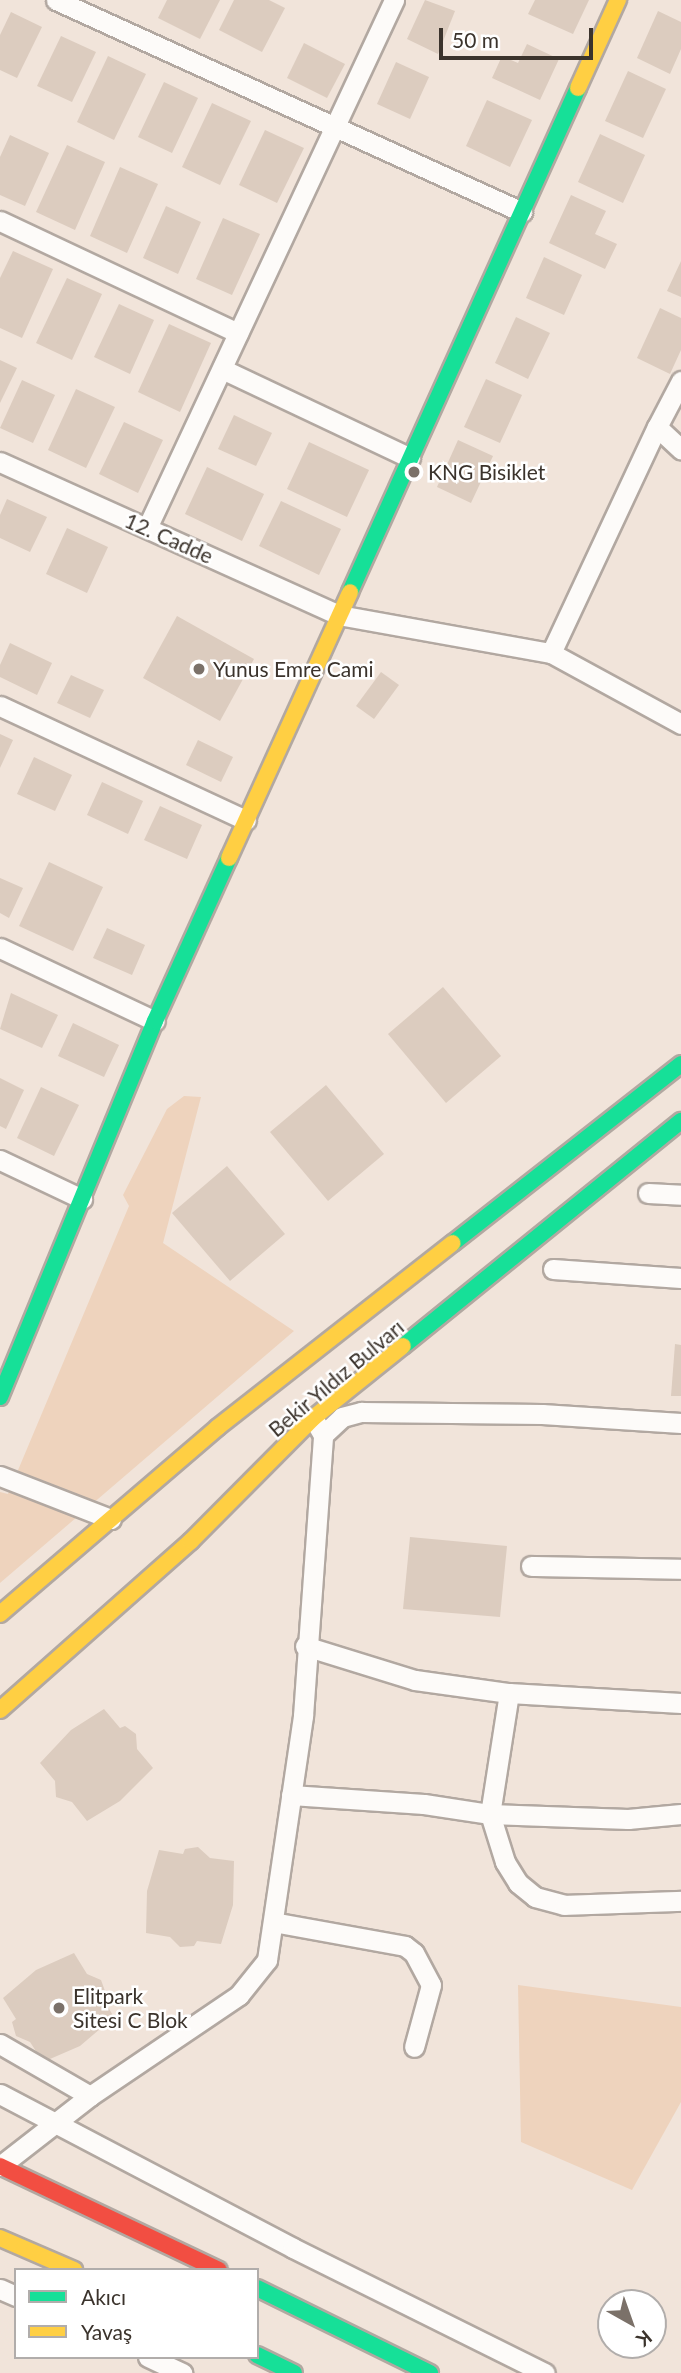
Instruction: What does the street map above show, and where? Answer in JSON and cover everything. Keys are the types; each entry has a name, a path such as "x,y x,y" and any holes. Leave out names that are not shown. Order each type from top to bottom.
{"main road":[{"path":"0,1397 155,1021 618,0"},
{"name":"Bekir Yıldız Bulvarı","path":"0,1614 218,1427 681,1064"},
{"name":"Bekir Yıldız Bulvarı","path":"0,1710 318,1427 681,1121"},
{"path":"0,2166 215,2268"},
{"path":"0,2238 69,2268"},
{"path":"259,2289 430,2373"},
{"path":"259,2356 294,2373"}],"street":[{"path":"56,0 522,212"},
{"path":"147,528 394,0"},
{"path":"0,221 238,332"},
{"path":"222,369 410,458"},
{"path":"551,653 657,426 681,381"},
{"path":"657,426 681,449"},
{"name":"12. Cadde","path":"0,462 339,615 551,653 681,724"},
{"path":"0,706 246,820"},
{"path":"0,948 155,1021"},
{"path":"0,1160 82,1199"},
{"path":"648,1193 681,1195"},
{"path":"553,1269 681,1278"},
{"path":"0,2166 90,2096 251,1984 267,1960 303,1716 318,1427 361,1412 542,1414 681,1423"},
{"path":"0,1476 111,1519"},
{"path":"531,1566 681,1569"},
{"path":"305,1646 415,1680 509,1693 681,1703"},
{"path":"509,1693 489,1814 512,1874 535,1897 564,1905 681,1901"},
{"path":"291,1795 424,1804 489,1814 628,1819 681,1814"},
{"path":"273,1922 405,1947 414,1953 431,1985 414,2047"},
{"path":"0,2044 90,2096"},
{"path":"0,2094 53,2125 545,2373"},
{"path":"152,2359 182,2373"}],"shaded area":[{"path":"184,1096 201,1097 163,1243 294,1331 0,1583 0,1492 8,1494 129,1206 123,1195 167,1109"},
{"path":"518,1985 681,2007 681,2102 632,2190 521,2142"}],"building":[{"path":"167,0 220,0 200,39 158,18"},
{"path":"234,0 269,0 285,8 262,52 219,30"},
{"path":"425,0 455,11 438,54 407,39"},
{"path":"535,0 589,0 573,34 528,14"},
{"path":"658,11 681,22 681,49 670,74 637,58"},
{"path":"11,12 42,27 17,78 0,70 0,35"},
{"path":"61,36 96,52 72,102 37,86"},
{"path":"304,43 345,64 327,98 287,78"},
{"path":"527,44 559,59 540,100 492,78 502,56 518,63"},
{"path":"108,56 146,74 114,140 77,122"},
{"path":"396,62 429,77 410,119 377,104"},
{"path":"628,71 666,89 643,138 605,121"},
{"path":"164,82 198,98 172,153 138,137"},
{"path":"487,100 532,120 510,167 466,146"},
{"path":"212,103 251,121 220,185 182,167"},
{"path":"265,130 304,148 277,203 239,185"},
{"path":"600,134 645,155 623,203 578,182"},
{"path":"10,135 49,153 25,206 0,195 0,157"},
{"path":"67,145 105,162 75,230 36,212"},
{"path":"120,167 158,184 127,253 90,236"},
{"path":"571,195 606,211 595,234 617,244 605,269 549,243"},
{"path":"166,206 201,222 178,274 143,258"},
{"path":"223,218 260,234 232,295 196,279"},
{"path":"13,251 53,269 22,338 0,328 0,278"},
{"path":"544,257 582,275 564,315 526,298"},
{"path":"681,261 681,297 667,291"},
{"path":"67,278 102,294 72,360 36,343"},
{"path":"119,304 154,320 130,374 94,357"},
{"path":"660,308 681,318 681,350 670,374 637,358"},
{"path":"516,317 550,333 528,379 495,363"},
{"path":"169,324 211,343 180,412 138,392"},
{"path":"0,360 17,368 0,403"},
{"path":"486,379 522,395 500,443 464,427"},
{"path":"22,380 55,395 33,443 0,428"},
{"path":"76,389 115,407 86,468 48,450"},
{"path":"234,415 272,433 256,466 218,449"},
{"path":"124,422 163,440 138,493 99,474"},
{"path":"458,440 493,456 471,503 437,487"},
{"path":"309,442 369,470 347,517 287,489"},
{"path":"207,467 264,494 242,541 185,514"},
{"path":"7,499 47,517 30,552 0,538 0,515"},
{"path":"281,501 341,529 319,575 259,546"},
{"path":"67,528 108,547 87,593 46,574"},
{"name":"Yunus Emre Cami","path":"177,616 254,659 220,721 143,678"},
{"path":"10,643 52,663 37,695 0,677 0,665"},
{"path":"381,672 399,685 374,719 356,706"},
{"path":"71,675 104,690 90,718 57,703"},
{"path":"0,734 13,740 0,768"},
{"path":"198,740 233,757 221,782 186,765"},
{"path":"34,757 72,775 55,811 17,794"},
{"path":"102,782 143,801 128,834 87,815"},
{"path":"160,806 202,825 187,859 144,840"},
{"path":"49,862 103,887 73,951 19,926"},
{"path":"0,878 23,888 9,918 0,913"},
{"path":"107,928 145,945 132,975 93,958"},
{"path":"443,987 501,1056 446,1103 388,1034"},
{"path":"11,993 58,1015 42,1048 0,1029"},
{"path":"73,1023 119,1045 104,1077 58,1056"},
{"path":"0,1078 24,1090 6,1129 0,1126"},
{"path":"326,1085 384,1154 328,1201 270,1132"},
{"path":"41,1087 79,1105 54,1156 17,1138"},
{"path":"227,1166 285,1234 230,1281 172,1213"},
{"path":"675,1344 681,1345 681,1396 671,1396"},
{"path":"410,1537 507,1546 500,1617 403,1609"},
{"path":"104,1709 120,1728 125,1726 136,1734 137,1749 153,1768 120,1801 87,1821 72,1802 56,1797 55,1781 40,1763 71,1730"},
{"path":"198,1847 210,1858 234,1861 233,1905 221,1944 197,1941 194,1946 180,1947 170,1937 146,1933 147,1891 159,1850 183,1854 185,1849"},
{"name":"Elitpark Sitesi C Blok","path":"74,1953 87,1974 101,1980 105,1991 101,1996 114,2017 80,2046 43,2062 30,2042 16,2036 12,2022 16,2019 3,1998 36,1970"}],"traffic: fast":[{"path":"350,592 578,88"},
{"path":"0,1397 155,1021 229,858"},
{"path":"453,1243 681,1064"},
{"path":"403,1346 681,1121"},
{"path":"259,2289 430,2373"},
{"path":"259,2356 294,2373"}],"traffic: slow":[{"path":"578,88 618,0"},
{"path":"229,858 350,592"},
{"path":"0,1614 218,1427 453,1243"},
{"path":"0,1710 191,1541 313,1418 403,1346"},
{"path":"0,2238 69,2268"}],"traffic: jam":[{"path":"0,2166 215,2268"}],"place":[{"name":"KNG Bisiklet","path":"414,472"},
{"name":"Yunus Emre Cami","path":"199,669"},
{"name":"Elitpark Sitesi C Blok","path":"59,2008"}]}
